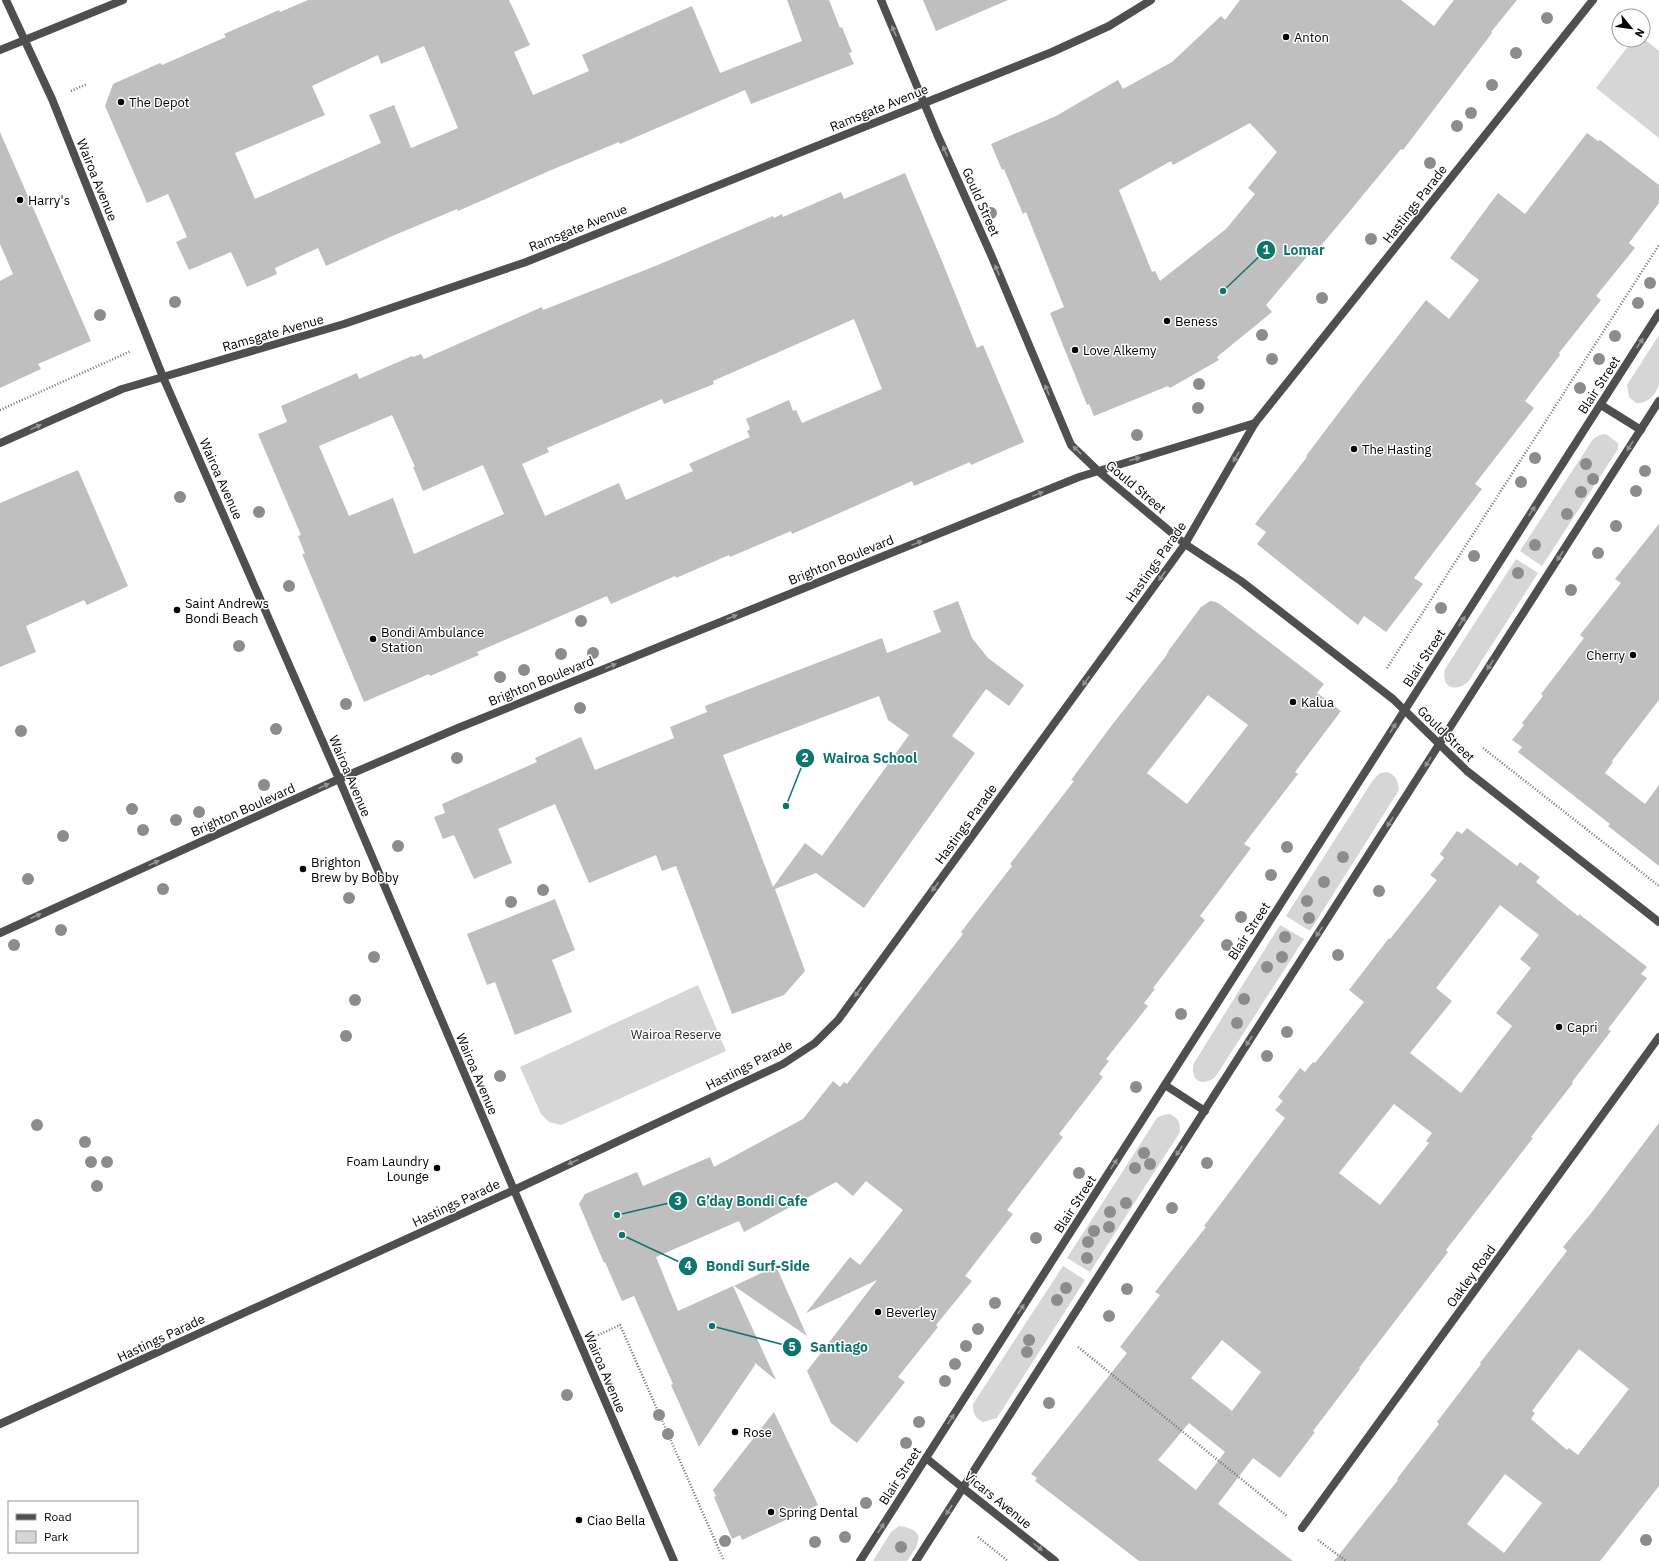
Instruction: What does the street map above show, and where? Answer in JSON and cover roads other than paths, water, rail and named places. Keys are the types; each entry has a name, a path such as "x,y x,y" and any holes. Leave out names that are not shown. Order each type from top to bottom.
{"street":[{"name":"Wairoa Avenue","path":"6,0 52,99 163,378 339,779 579,1343 674,1561"},
{"path":"0,50 123,0"},
{"name":"Gould Street","path":"881,0 1071,445 1098,471 1185,544 1241,581 1393,699 1467,771 1659,922"},
{"name":"Ramsgate Avenue","path":"0,443 122,389 344,324 526,262 1052,52 1109,26 1151,0"},
{"name":"Hastings Parade","path":"0,1424 514,1190 783,1064 815,1043 838,1020 1185,544 1255,423 1592,0"},
{"name":"Blair Street","path":"860,1561 1659,313"},
{"path":"916,1561 1659,402"},
{"path":"1600,405 1640,430"},
{"path":"1098,471 1255,423"},
{"name":"Brighton Boulevard","path":"0,932 339,779 458,728 1098,471"},
{"name":"Oakley Road","path":"1302,1528 1659,1037"},
{"path":"1165,1085 1205,1111"},
{"name":"Vicars Avenue","path":"926,1458 1055,1561"}],"place":[{"name":"Anton","path":"1286,37"},
{"name":"The Depot","path":"121,102"},
{"name":"Harry's","path":"20,200"},
{"name":"Lomar","path":"1223,291"},
{"name":"Beness","path":"1167,321"},
{"name":"Love Alkemy","path":"1075,350"},
{"name":"The Hasting","path":"1354,449"},
{"name":"Saint Andrews Bondi Beach","path":"177,610"},
{"name":"Bondi Ambulance Station","path":"373,639"},
{"name":"Cherry","path":"1633,655"},
{"name":"Kalua","path":"1293,702"},
{"name":"Wairoa School","path":"786,806"},
{"name":"Brighton Brew by Bobby","path":"303,869"},
{"name":"Capri","path":"1559,1027"},
{"name":"Foam Laundry Lounge","path":"437,1168"},
{"name":"G’day Bondi Cafe","path":"617,1215"},
{"name":"Bondi Surf-Side","path":"622,1235"},
{"name":"Beverley","path":"878,1312"},
{"name":"Santiago","path":"712,1326"},
{"name":"Rose","path":"735,1432"},
{"name":"Spring Dental","path":"771,1512"},
{"name":"Ciao Bella","path":"579,1520"}],"park label":[{"name":"Wairoa Reserve","path":"676,1034"}]}
